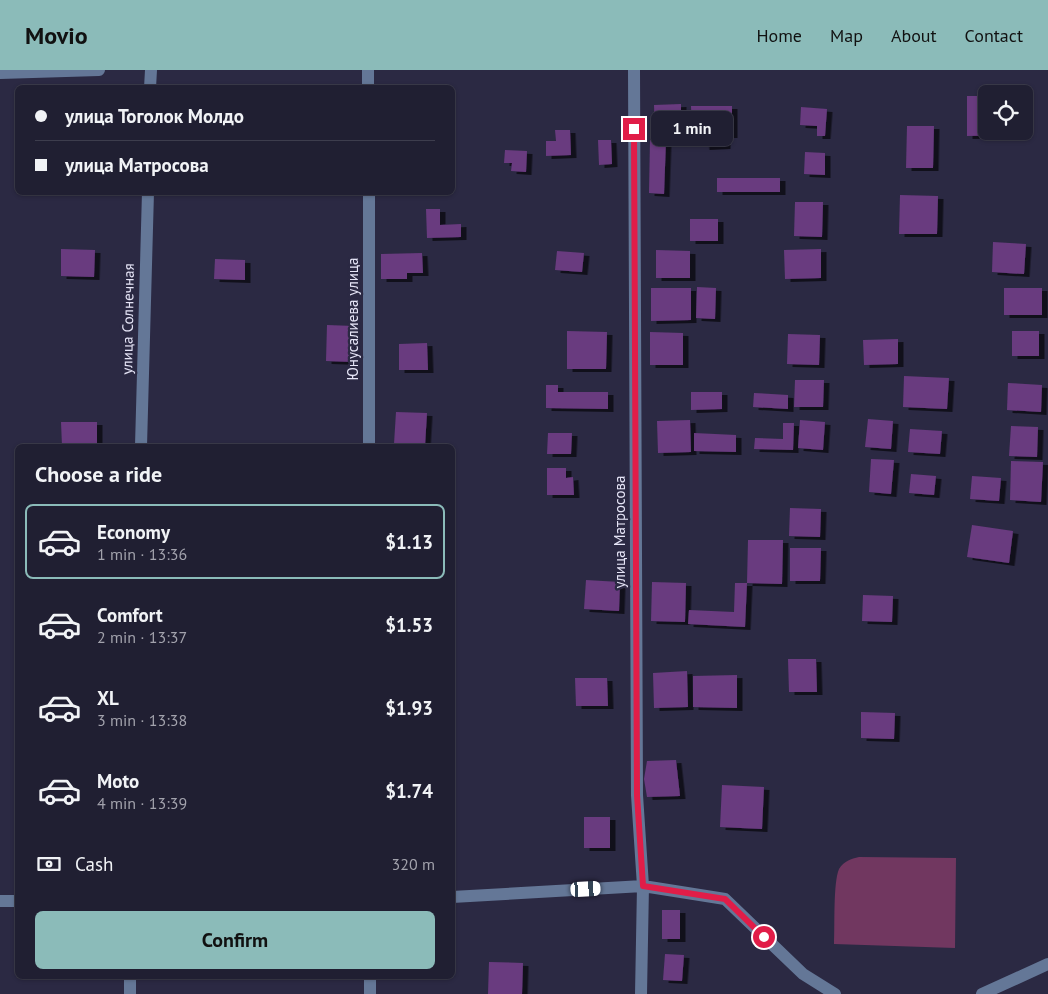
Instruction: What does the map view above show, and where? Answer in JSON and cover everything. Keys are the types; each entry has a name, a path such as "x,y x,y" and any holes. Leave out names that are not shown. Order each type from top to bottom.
{"street":[{"path":"0,73 99,70"},
{"path":"150,85 151,70"},
{"path":"368,70 368,85"},
{"name":"улица Матросова","path":"634,70 637,785 643,886 641,994"},
{"name":"улица Солнечная","path":"141,444 148,195"},
{"name":"Юнусалиева улица","path":"369,195 369,444"},
{"path":"455,897 643,886 725,899 803,974 835,994"},
{"path":"0,901 15,901"},
{"path":"982,994 1048,964"},
{"path":"130,979 130,994"},
{"path":"370,979 370,994"}],"shaded area":[{"path":"859,857 956,858 955,948 834,944 835,894 839,869 843,864"}],"building":[{"path":"967,96 978,96 978,136 967,136"},
{"path":"681,104 681,134 655,135 654,105"},
{"path":"691,106 732,106 732,135 725,135 725,146 704,147 703,136 692,136"},
{"path":"801,107 827,109 825,136 817,136 817,126 800,125"},
{"path":"907,126 934,126 933,168 906,168"},
{"path":"555,130 570,130 571,155 546,156 546,141 556,141"},
{"path":"598,140 611,140 612,164 599,165"},
{"path":"650,140 666,140 664,194 649,193"},
{"path":"505,150 527,151 526,172 511,171 512,163 504,163"},
{"path":"805,152 825,153 825,175 804,174"},
{"path":"717,178 780,178 780,192 717,192"},
{"path":"900,195 938,196 937,234 899,234"},
{"path":"795,202 823,202 822,237 794,236"},
{"path":"426,209 440,209 440,225 461,224 461,237 427,238"},
{"path":"690,219 718,219 718,241 690,241"},
{"path":"993,242 1026,244 1024,274 992,272"},
{"path":"61,249 95,250 94,277 61,276"},
{"path":"821,249 821,278 785,279 784,250"},
{"path":"656,250 690,251 690,278 656,278"},
{"path":"557,251 584,253 582,272 555,270"},
{"path":"422,253 423,273 407,273 407,279 381,279 381,254"},
{"path":"215,259 245,260 245,280 214,279"},
{"path":"697,287 716,288 715,319 696,318"},
{"path":"651,288 691,288 691,320 651,321"},
{"path":"1004,288 1042,288 1042,315 1004,315"},
{"path":"327,325 354,326 353,362 326,361"},
{"path":"567,331 607,332 606,369 567,369"},
{"path":"1012,331 1039,331 1039,356 1012,356"},
{"path":"650,332 683,333 683,365 650,365"},
{"path":"788,334 820,335 819,365 787,364"},
{"path":"898,339 898,364 864,365 863,340"},
{"path":"427,343 428,370 399,370 399,344"},
{"path":"904,376 949,378 947,409 903,407"},
{"path":"795,380 824,380 823,407 794,407"},
{"path":"1008,383 1042,385 1041,412 1007,410"},
{"path":"546,385 558,385 558,392 608,392 608,409 546,408"},
{"path":"691,392 722,392 722,409 691,410"},
{"path":"754,393 788,395 788,409 753,407"},
{"path":"396,412 427,413 425,444 394,444"},
{"path":"868,419 893,421 891,449 865,447"},
{"path":"690,420 691,452 658,453 657,421"},
{"path":"800,420 825,422 823,450 798,448"},
{"path":"61,422 97,422 97,444 62,444"},
{"path":"783,423 794,423 793,450 754,449 755,438 783,439"},
{"path":"1011,426 1038,427 1037,457 1009,456"},
{"path":"910,429 942,431 940,454 908,452"},
{"path":"548,433 572,433 571,454 547,454"},
{"path":"694,433 736,435 736,452 694,451"},
{"path":"871,459 894,460 891,494 869,492"},
{"path":"1011,461 1043,462 1041,502 1010,500"},
{"path":"547,468 566,468 566,478 573,477 574,495 547,495"},
{"path":"911,474 936,476 934,495 909,493"},
{"path":"972,476 1001,478 999,501 970,499"},
{"path":"790,508 821,509 820,537 789,536"},
{"path":"972,525 1013,531 1009,563 967,557"},
{"path":"748,540 783,540 782,584 747,583"},
{"path":"790,548 821,548 820,581 790,581"},
{"path":"586,580 620,582 619,611 584,609"},
{"path":"652,582 686,583 685,622 651,621"},
{"path":"735,583 747,583 745,627 688,624 689,610 734,612"},
{"path":"863,595 893,596 892,622 862,621"},
{"path":"788,659 816,659 817,692 789,692"},
{"path":"687,671 688,707 654,708 653,673"},
{"path":"737,675 737,708 693,707 693,676"},
{"path":"575,678 607,678 608,706 576,706"},
{"path":"861,712 895,713 894,739 861,738"},
{"path":"676,760 680,796 647,797 644,779 647,761"},
{"path":"722,785 764,787 762,829 720,827"},
{"path":"584,817 610,817 610,848 584,848"},
{"path":"662,910 680,910 680,939 662,939"},
{"path":"665,954 684,955 682,981 663,980"},
{"path":"489,962 523,963 522,994 488,994"}],"route":[{"path":"634,129 637,795 643,886 725,899 764,937"}]}
